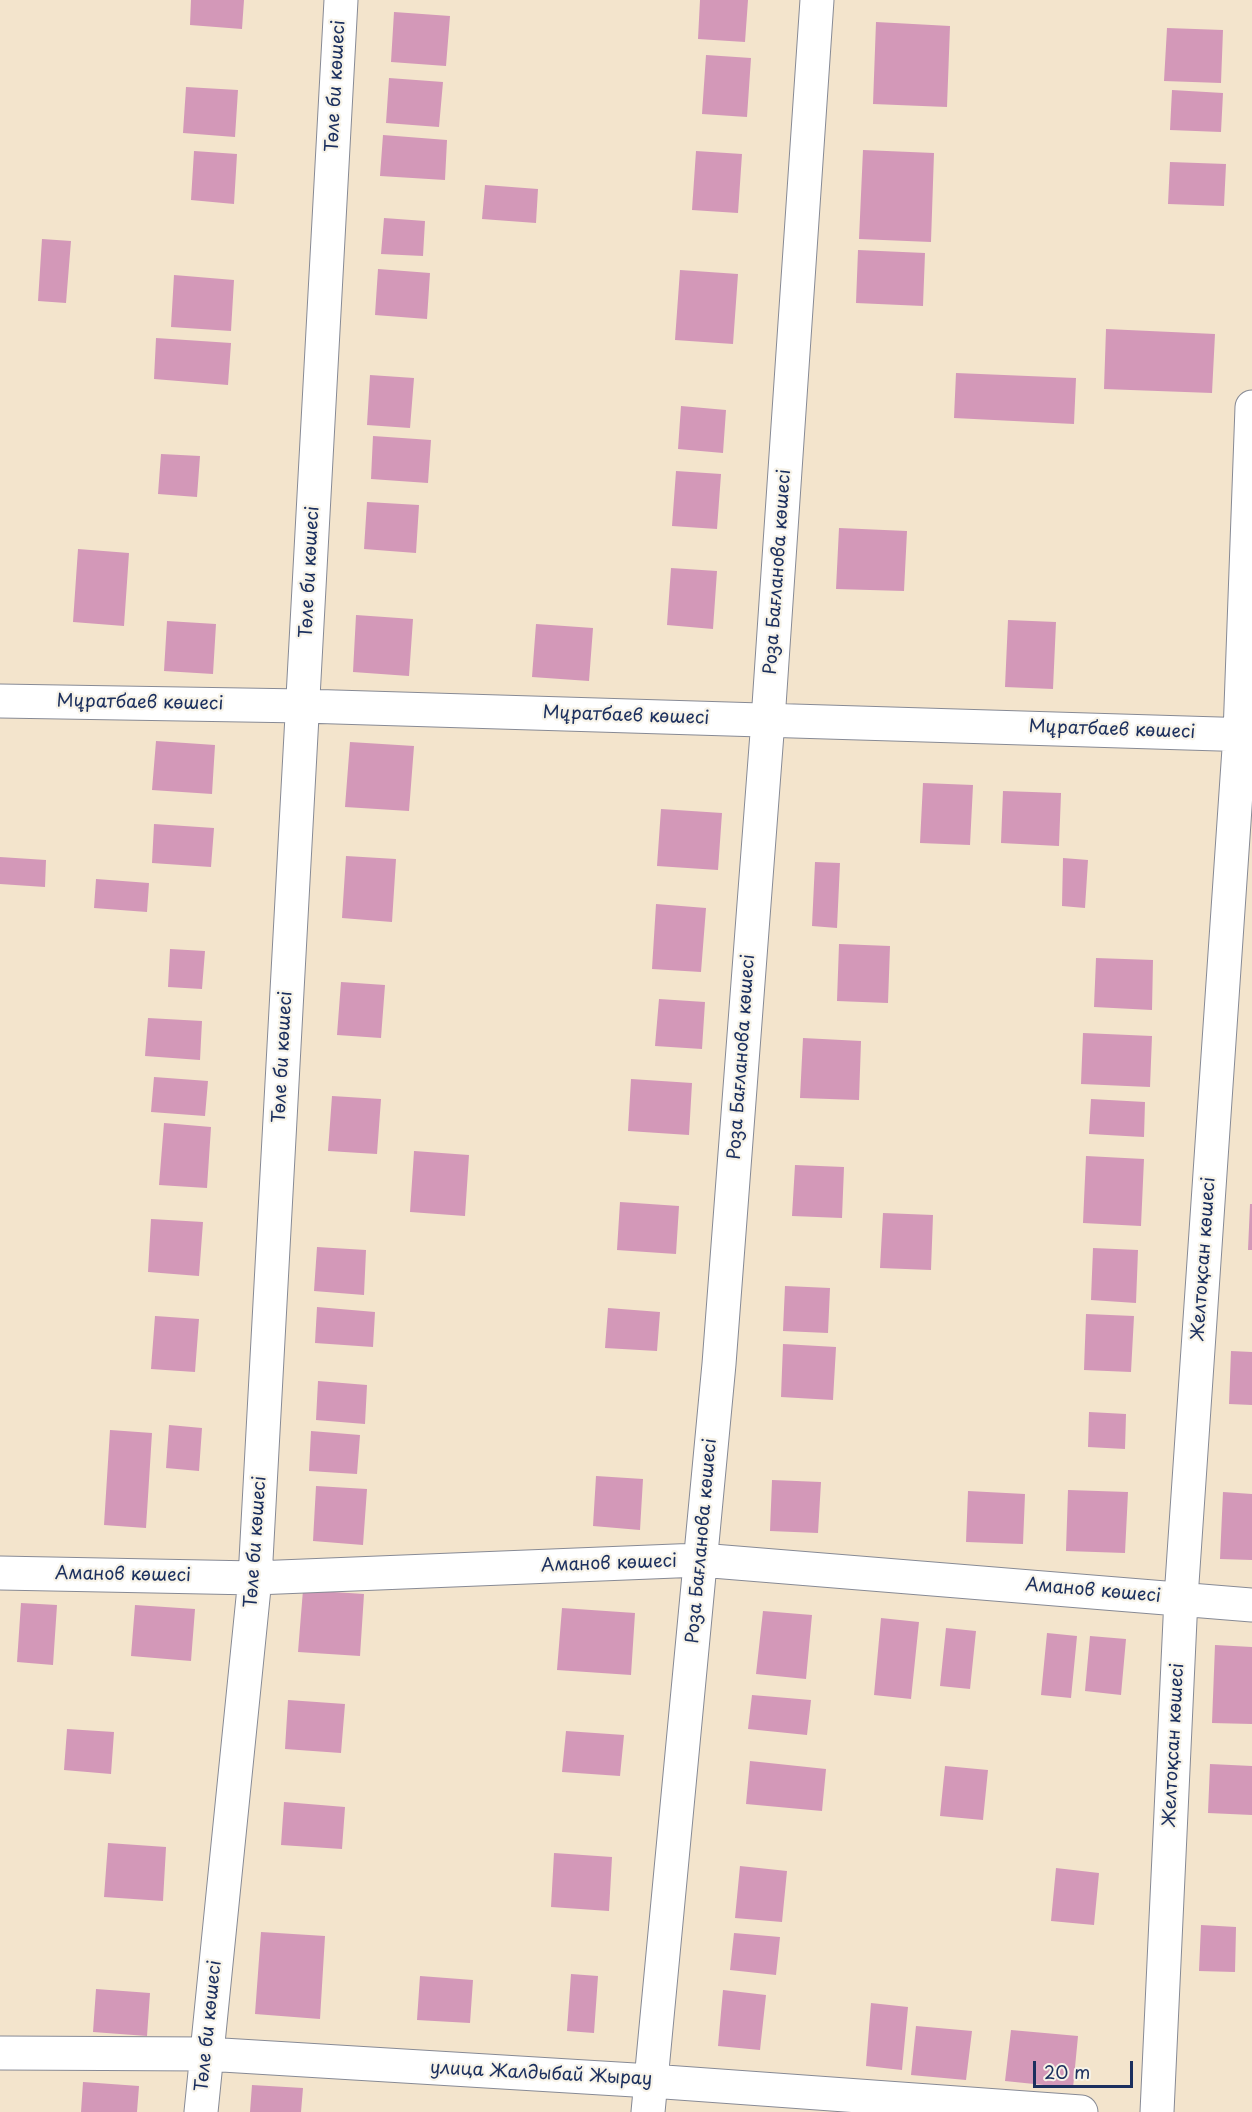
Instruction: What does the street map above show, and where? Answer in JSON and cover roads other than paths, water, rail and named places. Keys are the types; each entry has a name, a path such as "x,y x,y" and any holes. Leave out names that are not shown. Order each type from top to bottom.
{"street":[{"name":"Төле би көшесі","path":"201,2112 255,1578 341,0"},
{"name":"Роза Бағланова көшесі","path":"650,2096 719,1364 768,720 817,0"},
{"name":"Желтоқсан көшесі","path":"1156,2112 1181,1598 1246,735 1252,407"},
{"name":"Мұратбаев көшесі","path":"0,701 303,706 1246,735"},
{"name":"Аманов көшесі","path":"0,1573 255,1578 700,1560 1252,1605"},
{"name":"улица Жалдыбай Жырау","path":"0,2053 207,2054 650,2096 1081,2112"}]}
